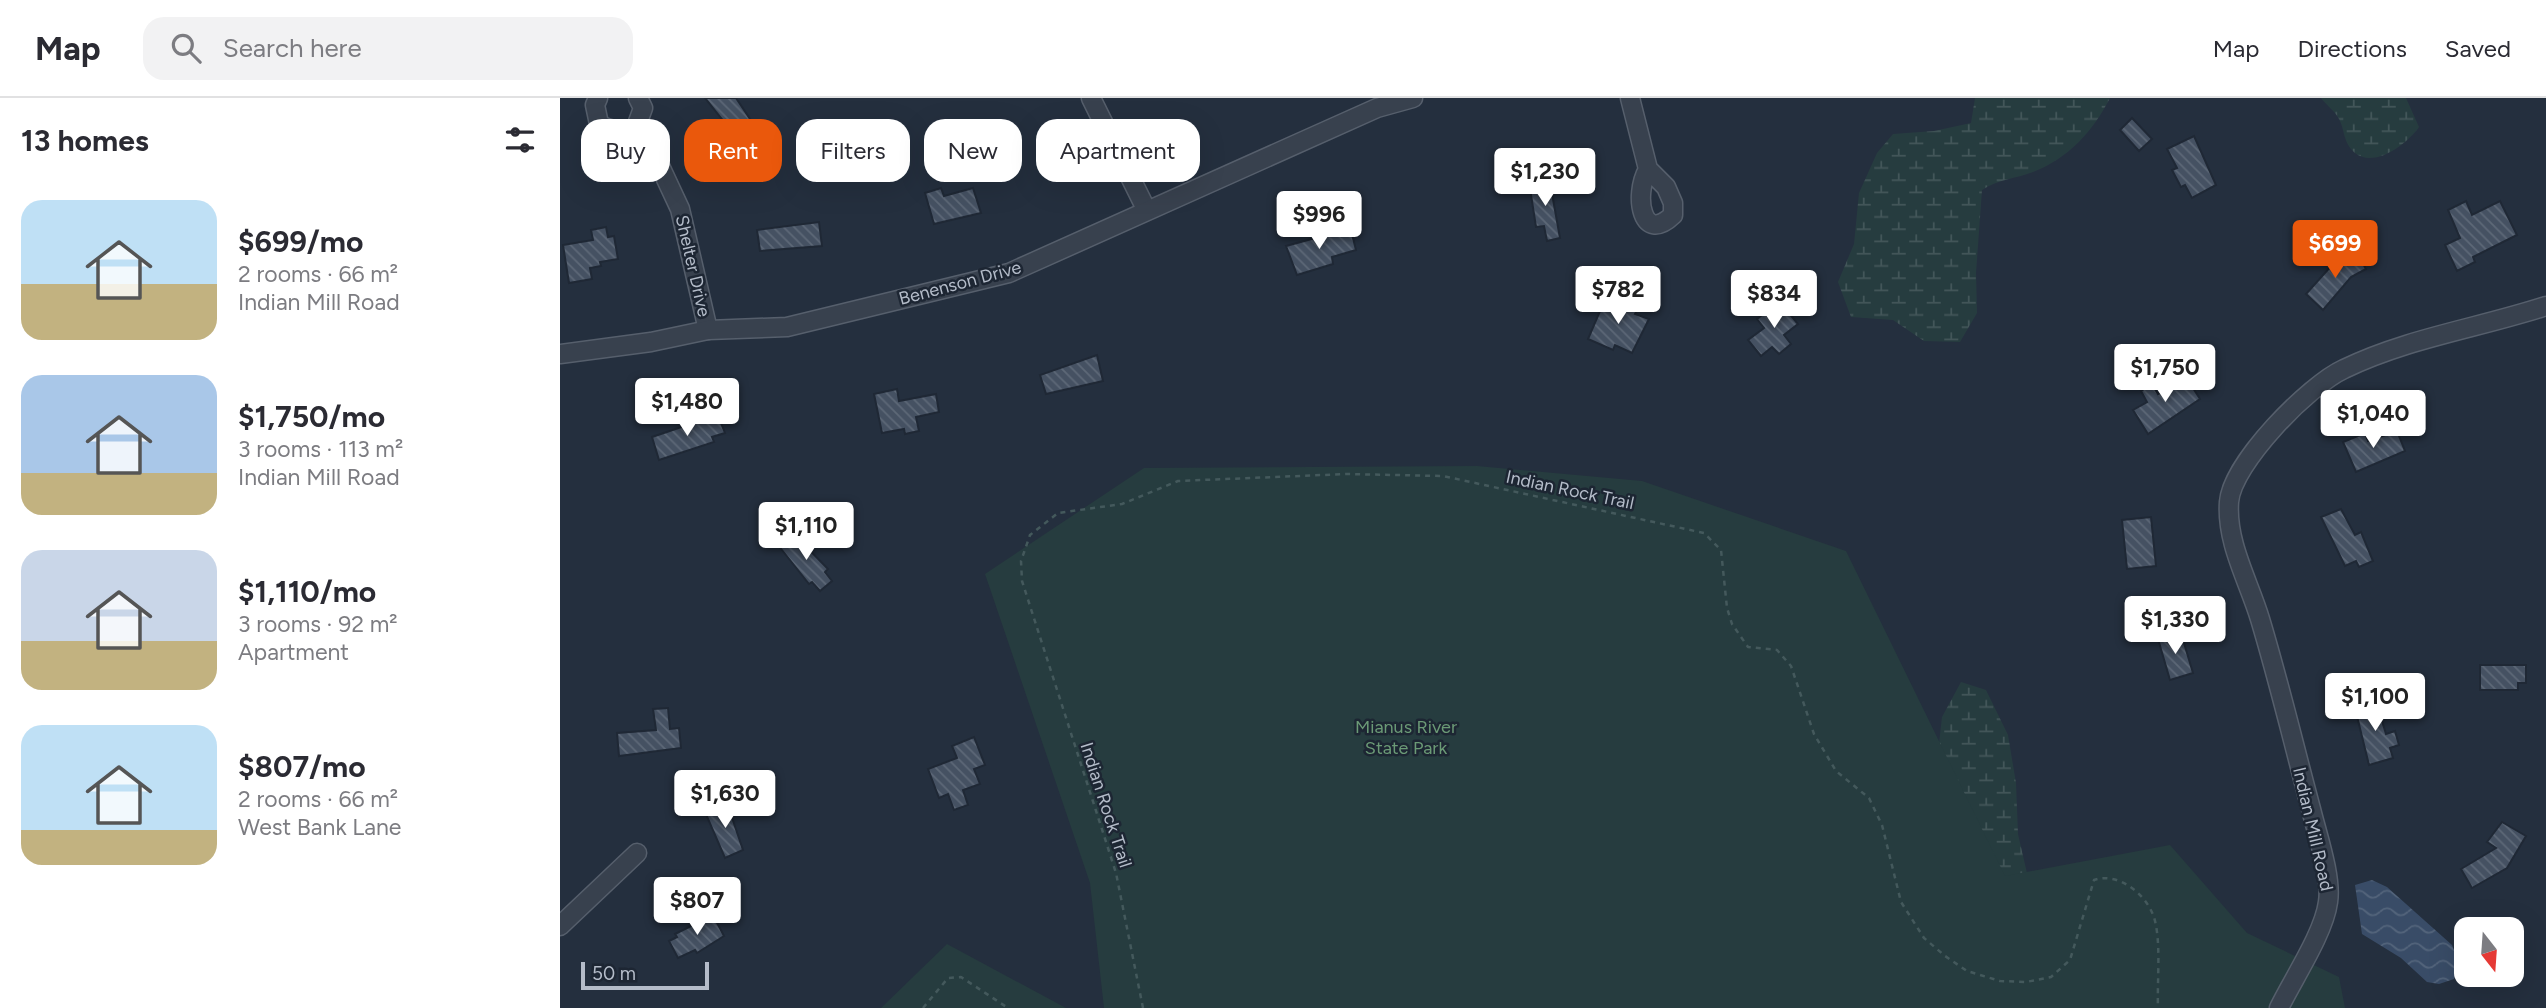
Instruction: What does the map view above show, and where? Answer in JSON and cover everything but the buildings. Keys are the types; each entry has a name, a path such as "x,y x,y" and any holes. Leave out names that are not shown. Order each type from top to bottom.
{"street":[{"path":"598,98 595,105 598,119"},
{"path":"638,98 643,107 639,119"},
{"path":"1091,98 1146,209"},
{"name":"Benenson Drive","path":"560,354 651,342 708,330 787,327 1009,274 1146,209 1377,108 1413,98"},
{"path":"1630,98 1648,169"},
{"name":"Shelter Drive","path":"667,182 680,209 708,330"},
{"name":"Indian Mill Road","path":"2283,1006 2320,929 2329,901 2321,848 2264,633 2234,544 2229,499 2260,443 2302,397 2322,381 2344,368 2414,343 2496,323 2546,306"},
{"path":"560,926 637,853"}],"path":[{"name":"Indian Rock Trail","path":"1143,1008 1116,873 1022,581 1021,561 1030,535 1058,513 1122,504 1178,481 1347,474 1443,476 1704,533 1721,550 1732,624 1748,647 1777,650 1786,658 1797,679 1814,734 1836,771 1869,798 1882,825 1901,902 1924,938 1968,971 2000,981 2026,982 2051,977 2070,960 2094,880 2104,876 2119,879 2146,904 2155,920 2158,1008"},
{"path":"923,1008 948,978 961,977 1008,1008"}],"green space":[{"path":"1975,98 2110,98 2088,132 2058,159 2033,172 2001,181 1982,190 1976,273 1977,313 1960,342 1924,341 1893,320 1851,317 1838,282 1854,244 1859,193 1877,153 1893,134 1934,131 1971,123"},
{"path":"2321,98 2406,98 2419,127 2390,152 2372,158 2363,157 2351,149 2339,119"},
{"name":"Mianus River State Park","path":"1477,466 1642,481 1846,551 2005,876 2170,845 2247,933 2339,977 2345,1008 1104,1008 1090,883 985,574 1144,468"},
{"path":"1961,682 1986,690 2008,735 2016,783 2018,834 2035,908 2045,989 1934,789 1942,717"},
{"path":"947,944 1066,1008 881,1008"}],"water":[{"path":"2372,880 2387,887 2452,945 2454,979 2439,984 2427,982 2401,958 2362,934 2355,885"}]}
